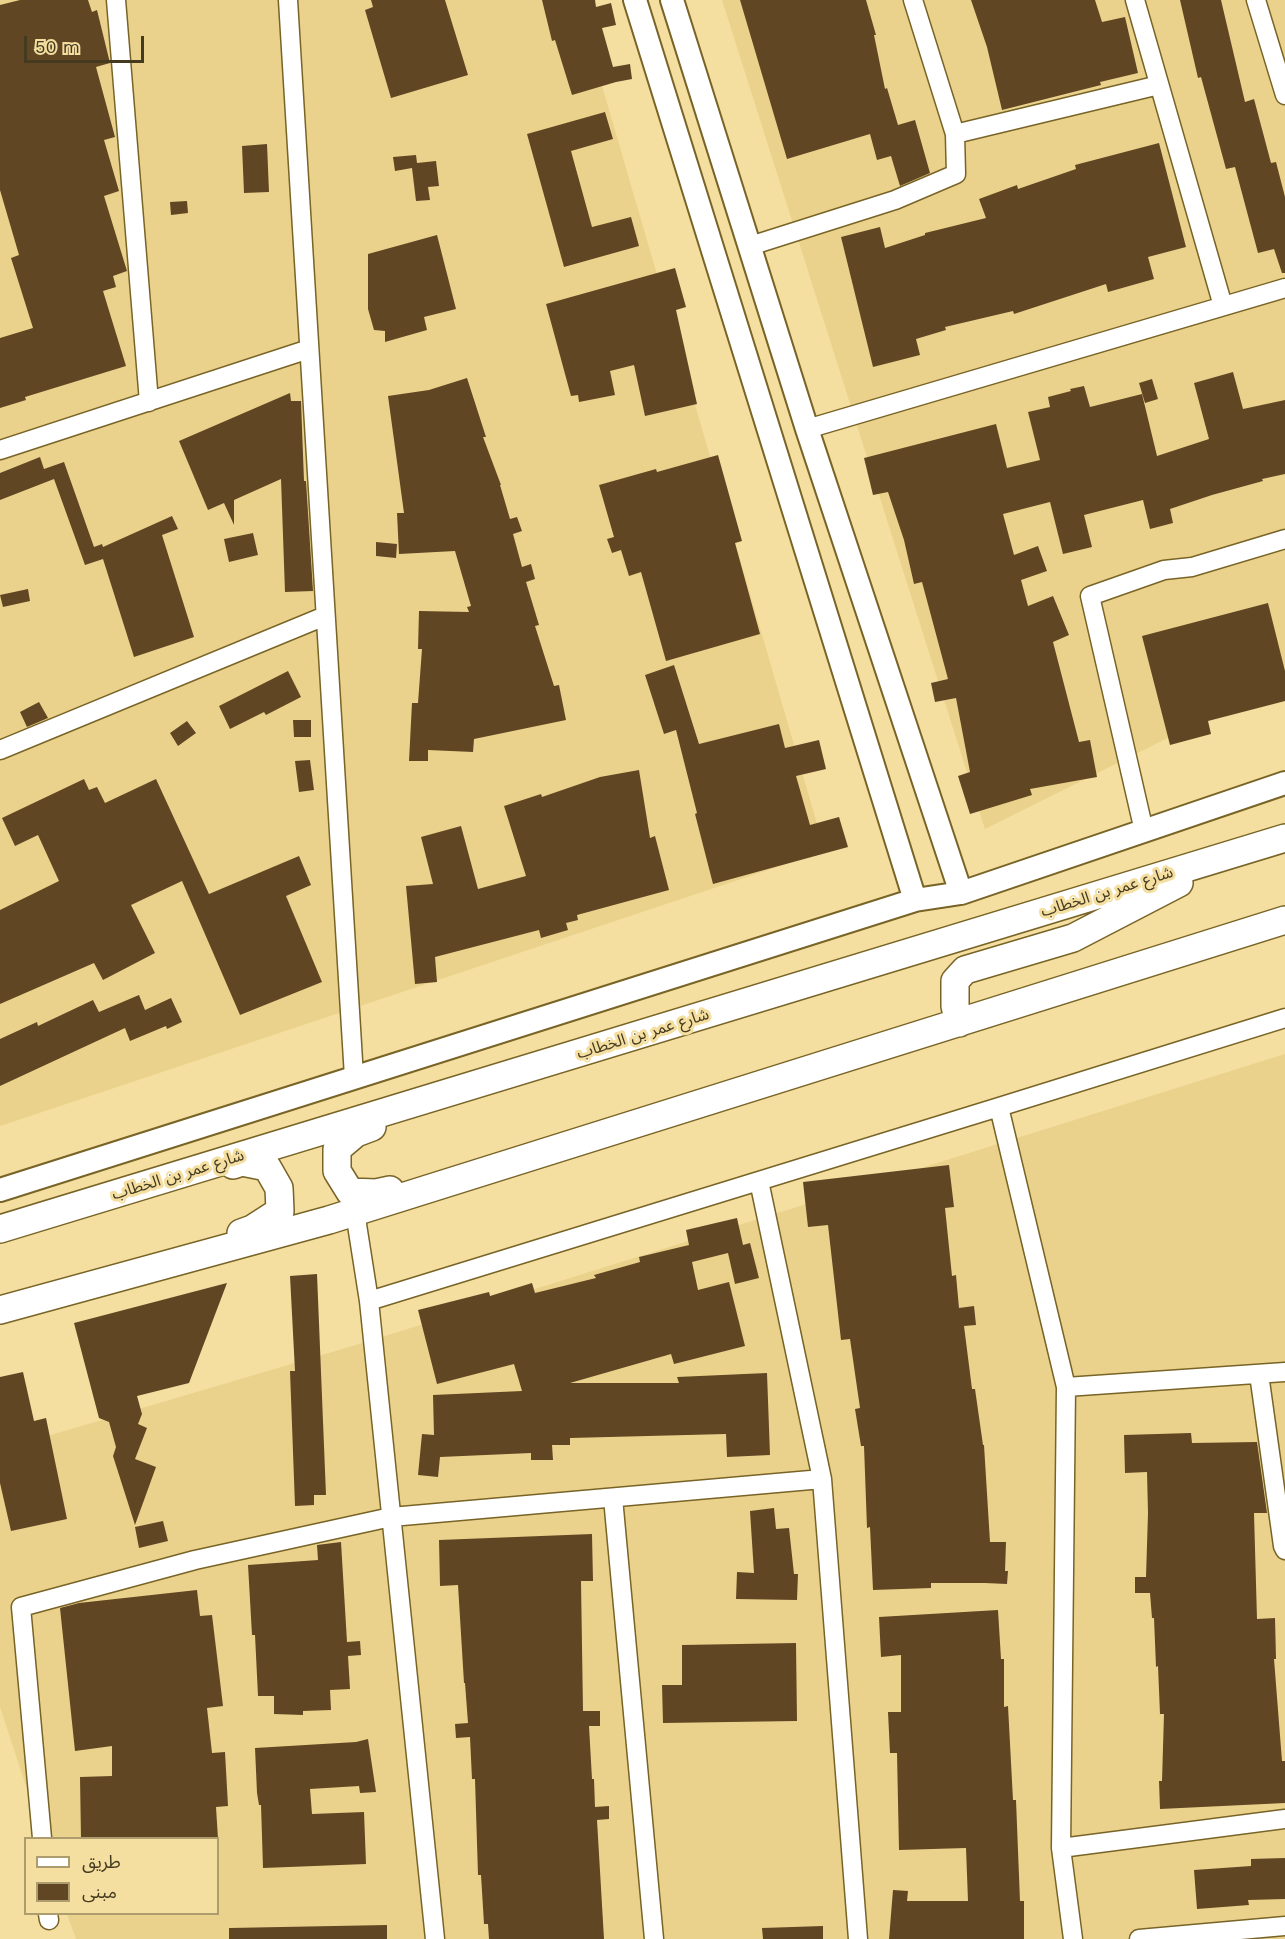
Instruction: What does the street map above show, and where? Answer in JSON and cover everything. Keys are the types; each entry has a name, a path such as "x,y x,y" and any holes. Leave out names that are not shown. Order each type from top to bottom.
{"main road":[{"name":"شارع عمر بن الخطاب","path":"0,1229 1285,838"},
{"path":"959,1023 955,1006 955,981 965,970 1073,938 1238,852"},
{"path":"0,1310 355,1212 1285,920"},
{"path":"459,1090 356,1133 337,1149 337,1171 350,1192 376,1193 498,1167"},
{"path":"117,1194 242,1162 267,1167 279,1188 280,1211 252,1229 153,1268"}],"street":[{"path":"116,0 149,402"},
{"path":"288,0 354,1077"},
{"path":"635,0 915,900"},
{"path":"672,0 807,429 961,893"},
{"path":"750,246 895,200 956,174 955,134 913,0"},
{"path":"1135,0 1222,306"},
{"path":"1256,0 1285,95"},
{"path":"955,134 1159,85"},
{"path":"807,429 1285,288"},
{"path":"0,450 309,349"},
{"path":"1144,831 1090,597 1164,570 1192,567 1285,539"},
{"path":"0,750 325,616"},
{"path":"0,1190 915,900 961,893 1285,783"},
{"path":"369,1301 1285,1018"},
{"path":"999,1107 1066,1387 1061,1848 1073,1939"},
{"path":"759,1181 822,1479 858,1939"},
{"path":"355,1212 369,1301 435,1939"},
{"path":"1066,1387 1285,1372"},
{"path":"1260,1374 1285,1550"},
{"path":"42,1837 21,1607 195,1560 391,1516 822,1479"},
{"path":"613,1498 654,1939"},
{"path":"1061,1848 1285,1819"},
{"path":"1138,1939 1285,1926"}],"shaded area":[{"path":"0,0 577,0 825,851 0,1126"},
{"path":"722,0 1285,0 1285,687 1244,700 985,829"},
{"path":"1285,1054 1285,1939 76,1939 67,1915 219,1915 219,1837 43,1837 0,1707 0,1450 366,1342"}],"building":[{"path":"20,0 88,0 92,12 97,10 110,63 96,67 115,137 104,140 119,191 104,196 127,271 113,276 116,287 103,291 126,366 25,397 26,400 0,408 0,338 33,328 11,258 19,255 0,190 0,5"},
{"path":"371,0 445,0 468,75 391,98 365,10 373,7"},
{"path":"542,0 595,0 596,7 611,3 616,25 602,28 613,67 630,64 632,79 572,95 555,40 552,41"},
{"path":"740,0 866,0 876,35 874,35 885,89 887,88 898,125 915,120 930,173 900,186 891,156 877,160 870,134 787,159"},
{"path":"971,0 1095,0 1102,22 1125,17 1138,73 1100,82 1101,85 1002,110 987,47"},
{"path":"1180,0 1221,0 1245,102 1254,99 1271,163 1276,162 1285,197 1285,273 1282,273 1274,249 1258,253 1235,167 1226,169 1201,77 1198,78"},
{"path":"605,112 613,139 571,151 592,227 631,217 639,246 564,267 527,134"},
{"path":"1159,143 1186,247 1148,257 1154,279 1108,292 1106,284 1014,314 1013,311 945,327 946,330 916,339 920,355 873,367 841,237 880,227 885,248 925,235 925,233 986,218 979,199 1017,185 1018,189 1076,169 1075,165"},
{"path":"267,144 269,192 244,193 242,146"},
{"path":"416,155 417,163 436,161 439,186 428,187 430,200 416,201 412,168 395,171 393,157"},
{"path":"187,201 188,213 171,215 170,202"},
{"path":"437,235 456,309 424,317 427,330 385,342 385,331 374,330 368,309 368,254"},
{"path":"675,268 686,307 676,310 697,404 645,416 634,365 610,371 615,395 579,402 578,395 571,396 546,304"},
{"path":"1233,372 1243,409 1285,400 1285,474 1262,479 1263,481 1170,509 1173,523 1150,529 1143,500 1084,515 1092,547 1063,554 1050,502 1003,514 1014,555 1038,546 1047,571 1021,580 1028,606 1053,596 1069,635 1053,642 1079,742 1090,740 1097,777 1030,789 1032,795 970,814 958,776 970,772 956,698 935,702 931,683 948,679 922,582 914,584 904,540 888,492 873,495 864,458 996,424 1007,468 1040,460 1028,412 1050,407 1048,397 1084,386 1090,407 1142,394 1157,456 1209,439 1194,383"},
{"path":"467,378 486,437 483,437 501,485 510,519 517,517 522,531 513,534 522,567 531,564 535,579 526,582 539,625 535,626 554,686 559,685 566,720 474,739 473,752 428,750 428,761 409,761 412,703 418,703 422,649 418,649 419,611 469,612 467,607 471,606 455,551 399,554 397,513 404,513 388,396 429,390"},
{"path":"1152,379 1158,399 1145,403 1139,383"},
{"path":"290,393 291,401 301,401 304,481 306,481 313,591 285,592 281,479 234,500 234,525 224,503 208,510 179,441"},
{"path":"718,455 742,541 735,543 760,634 666,661 641,572 629,576 621,550 612,553 607,539 614,537 599,485"},
{"path":"40,457 44,469 64,462 94,547 102,544 103,547 172,516 178,529 162,535 194,637 134,657 103,559 85,565 54,479 0,500 0,473"},
{"path":"253,533 258,555 229,562 224,539"},
{"path":"376,542 397,544 396,558 376,556"},
{"path":"28,589 30,601 3,607 0,595"},
{"path":"1268,603 1285,671 1285,701 1208,721 1211,734 1170,745 1142,636"},
{"path":"674,665 699,744 779,724 785,748 819,740 826,769 796,776 810,825 839,817 848,847 713,884 676,730 664,734 645,675"},
{"path":"288,671 301,697 266,715 264,712 230,729 219,706"},
{"path":"39,702 48,718 27,727 20,712"},
{"path":"293,720 311,720 311,737 294,737"},
{"path":"187,721 196,733 178,746 170,733"},
{"path":"310,760 314,790 299,792 295,761"},
{"path":"639,770 650,838 655,836 669,890 577,915 578,920 566,923 568,930 541,938 539,930 435,957 437,982 415,984 406,886 433,884 421,837 461,826 478,889 526,876 504,806 541,794 542,797 600,777"},
{"path":"84,779 89,790 97,787 105,803 156,779 209,894 299,856 311,885 286,896 322,982 240,1015 182,881 131,905 155,953 103,980 94,963 0,1004 0,910 59,881 38,835 15,846 2,818"},
{"path":"139,995 145,1010 171,998 182,1022 130,1041 125,1028 0,1086 0,1039 37,1022 38,1026 93,1000 99,1012"},
{"path":"949,1165 954,1207 945,1208 952,1276 956,1275 959,1308 974,1306 976,1325 964,1326 972,1389 975,1389 984,1445 990,1542 1006,1542 1007,1584 931,1583 931,1588 873,1590 870,1527 867,1528 864,1446 861,1446 855,1409 860,1408 850,1339 841,1340 828,1225 808,1227 803,1182"},
{"path":"737,1218 743,1245 750,1243 759,1278 735,1284 728,1253 692,1262 698,1290 729,1282 745,1346 674,1364 671,1354 570,1383 679,1383 677,1377 767,1373 770,1455 727,1457 726,1434 570,1438 570,1445 552,1445 553,1460 531,1460 531,1453 440,1457 438,1477 418,1475 422,1434 434,1435 433,1395 522,1391 514,1364 437,1384 418,1310 489,1292 490,1296 532,1283 535,1293 596,1278 594,1275 640,1262 639,1257 689,1245 686,1230"},
{"path":"317,1274 326,1495 314,1495 314,1505 295,1506 290,1371 295,1371 290,1276"},
{"path":"227,1283 189,1383 137,1396 142,1414 138,1424 147,1428 135,1459 156,1467 135,1525 113,1456 116,1447 109,1422 99,1418 74,1323"},
{"path":"23,1372 34,1421 46,1418 67,1519 11,1531 0,1483 0,1377"},
{"path":"1191,1433 1192,1443 1257,1442 1267,1513 1254,1513 1257,1619 1275,1618 1276,1659 1274,1659 1282,1761 1285,1761 1285,1803 1160,1809 1159,1781 1162,1781 1164,1714 1160,1714 1154,1618 1152,1618 1150,1593 1135,1593 1135,1577 1146,1577 1147,1472 1125,1473 1124,1435"},
{"path":"774,1508 776,1529 789,1528 794,1574 798,1574 797,1600 736,1599 737,1572 754,1573 750,1511"},
{"path":"163,1521 168,1541 139,1548 135,1527"},
{"path":"592,1534 593,1581 581,1581 583,1711 600,1711 600,1726 589,1726 592,1779 594,1779 595,1807 609,1806 609,1819 597,1820 604,1939 489,1939 488,1924 484,1924 481,1875 478,1875 475,1779 472,1779 470,1737 456,1738 455,1724 468,1723 458,1585 440,1586 439,1540"},
{"path":"341,1542 347,1642 360,1641 361,1655 348,1656 350,1689 330,1690 331,1710 303,1711 303,1715 274,1714 274,1696 258,1696 248,1565 318,1560 317,1545"},
{"path":"197,1590 200,1616 212,1615 223,1706 207,1708 212,1753 225,1752 228,1806 216,1807 218,1837 81,1837 80,1777 112,1776 112,1746 75,1751 60,1608 79,1603"},
{"path":"998,1610 1001,1659 1004,1659 1004,1707 1008,1706 1013,1800 1016,1800 1020,1901 1024,1901 1024,1939 889,1939 893,1890 908,1891 907,1901 968,1901 966,1848 899,1850 897,1753 890,1753 888,1712 901,1712 901,1655 881,1657 879,1617"},
{"path":"796,1643 797,1721 663,1723 662,1685 682,1685 682,1645"},
{"path":"368,1739 376,1792 360,1793 359,1786 310,1789 312,1814 364,1812 366,1864 263,1868 261,1805 259,1805 257,1793 255,1748 356,1742"},
{"path":"1285,1858 1285,1899 1248,1900 1249,1905 1197,1909 1194,1870 1251,1866 1251,1859"},
{"path":"387,1925 387,1939 229,1939 229,1928"},
{"path":"823,1926 823,1939 763,1939 762,1928"}]}
